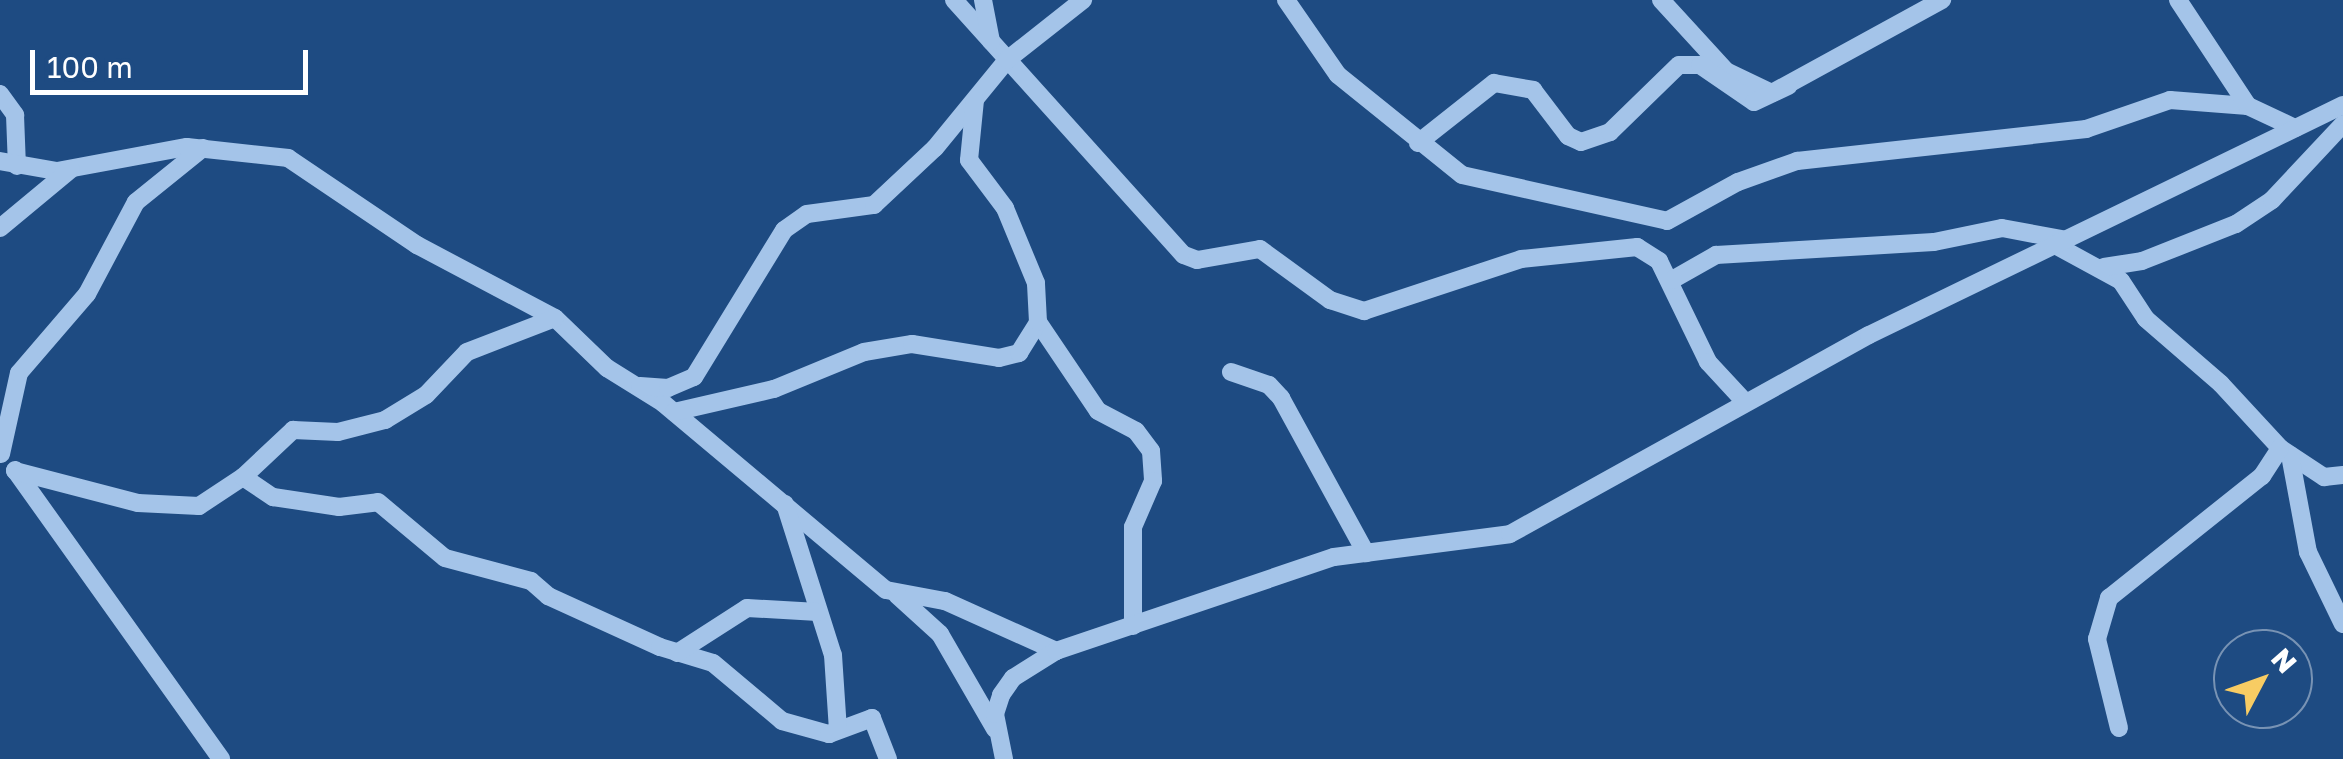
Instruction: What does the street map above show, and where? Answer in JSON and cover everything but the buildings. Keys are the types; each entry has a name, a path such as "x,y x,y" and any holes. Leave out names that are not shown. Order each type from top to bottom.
{"street":[{"path":"954,0 1173,245 1197,260 1260,249 1330,300 1364,311 1521,259 1644,249 1672,280 1708,362 1745,402"},
{"path":"983,0 991,42"},
{"path":"637,386 668,388 694,377 784,230 808,214 874,204 975,100 1007,60 1083,0"},
{"path":"1286,0 1338,74 1462,175 1667,221 1738,182 1814,158 2015,140 2117,121 2170,100 2248,106 2295,128"},
{"path":"1662,0 1746,86 1772,93 1789,86"},
{"path":"1418,143 1494,84 1532,90 1568,136 1581,142 1610,132 1679,65 1700,65 1754,102 1942,0"},
{"path":"2178,0 2248,106"},
{"path":"0,94 15,115 8,163 70,170 203,148 288,158 417,245 555,318 596,358 674,412 940,634 999,735"},
{"path":"975,100 968,155 1005,208 1036,283 1038,322 1098,411 1136,431 1151,451 1153,481 1132,527 1133,626"},
{"path":"1004,759 995,714 1013,678 1056,651 1285,570 1366,552 1510,534 1745,402 2343,105"},
{"path":"2104,267 2142,261 2236,224 2272,200 2343,124"},
{"path":"203,148 136,202 87,294 19,373 1,454 220,759"},
{"path":"0,228 70,170"},
{"path":"1672,280 1716,255 1934,242 2002,228 2061,242 2104,267 2168,343 2221,384 2285,452 2324,477 2343,475"},
{"path":"14,476 180,508 199,506 243,477 293,430 338,432 385,420 426,395 467,352 555,318"},
{"path":"674,412 730,402 864,352 912,344 1006,358 1019,353 1038,322"},
{"path":"1231,372 1269,385 1281,398 1366,552"},
{"path":"2285,452 2308,552 2343,624"},
{"path":"2120,728 2102,681 2097,639 2109,598 2262,476 2285,452"},
{"path":"243,477 273,497 339,507 374,500 432,552 530,581 548,596 677,653 713,663 782,721 838,730 857,719 876,720 888,759"},
{"path":"785,504 833,655 838,730"},
{"path":"896,595 945,602 1056,651"},
{"path":"677,653 747,608 818,612"}]}
